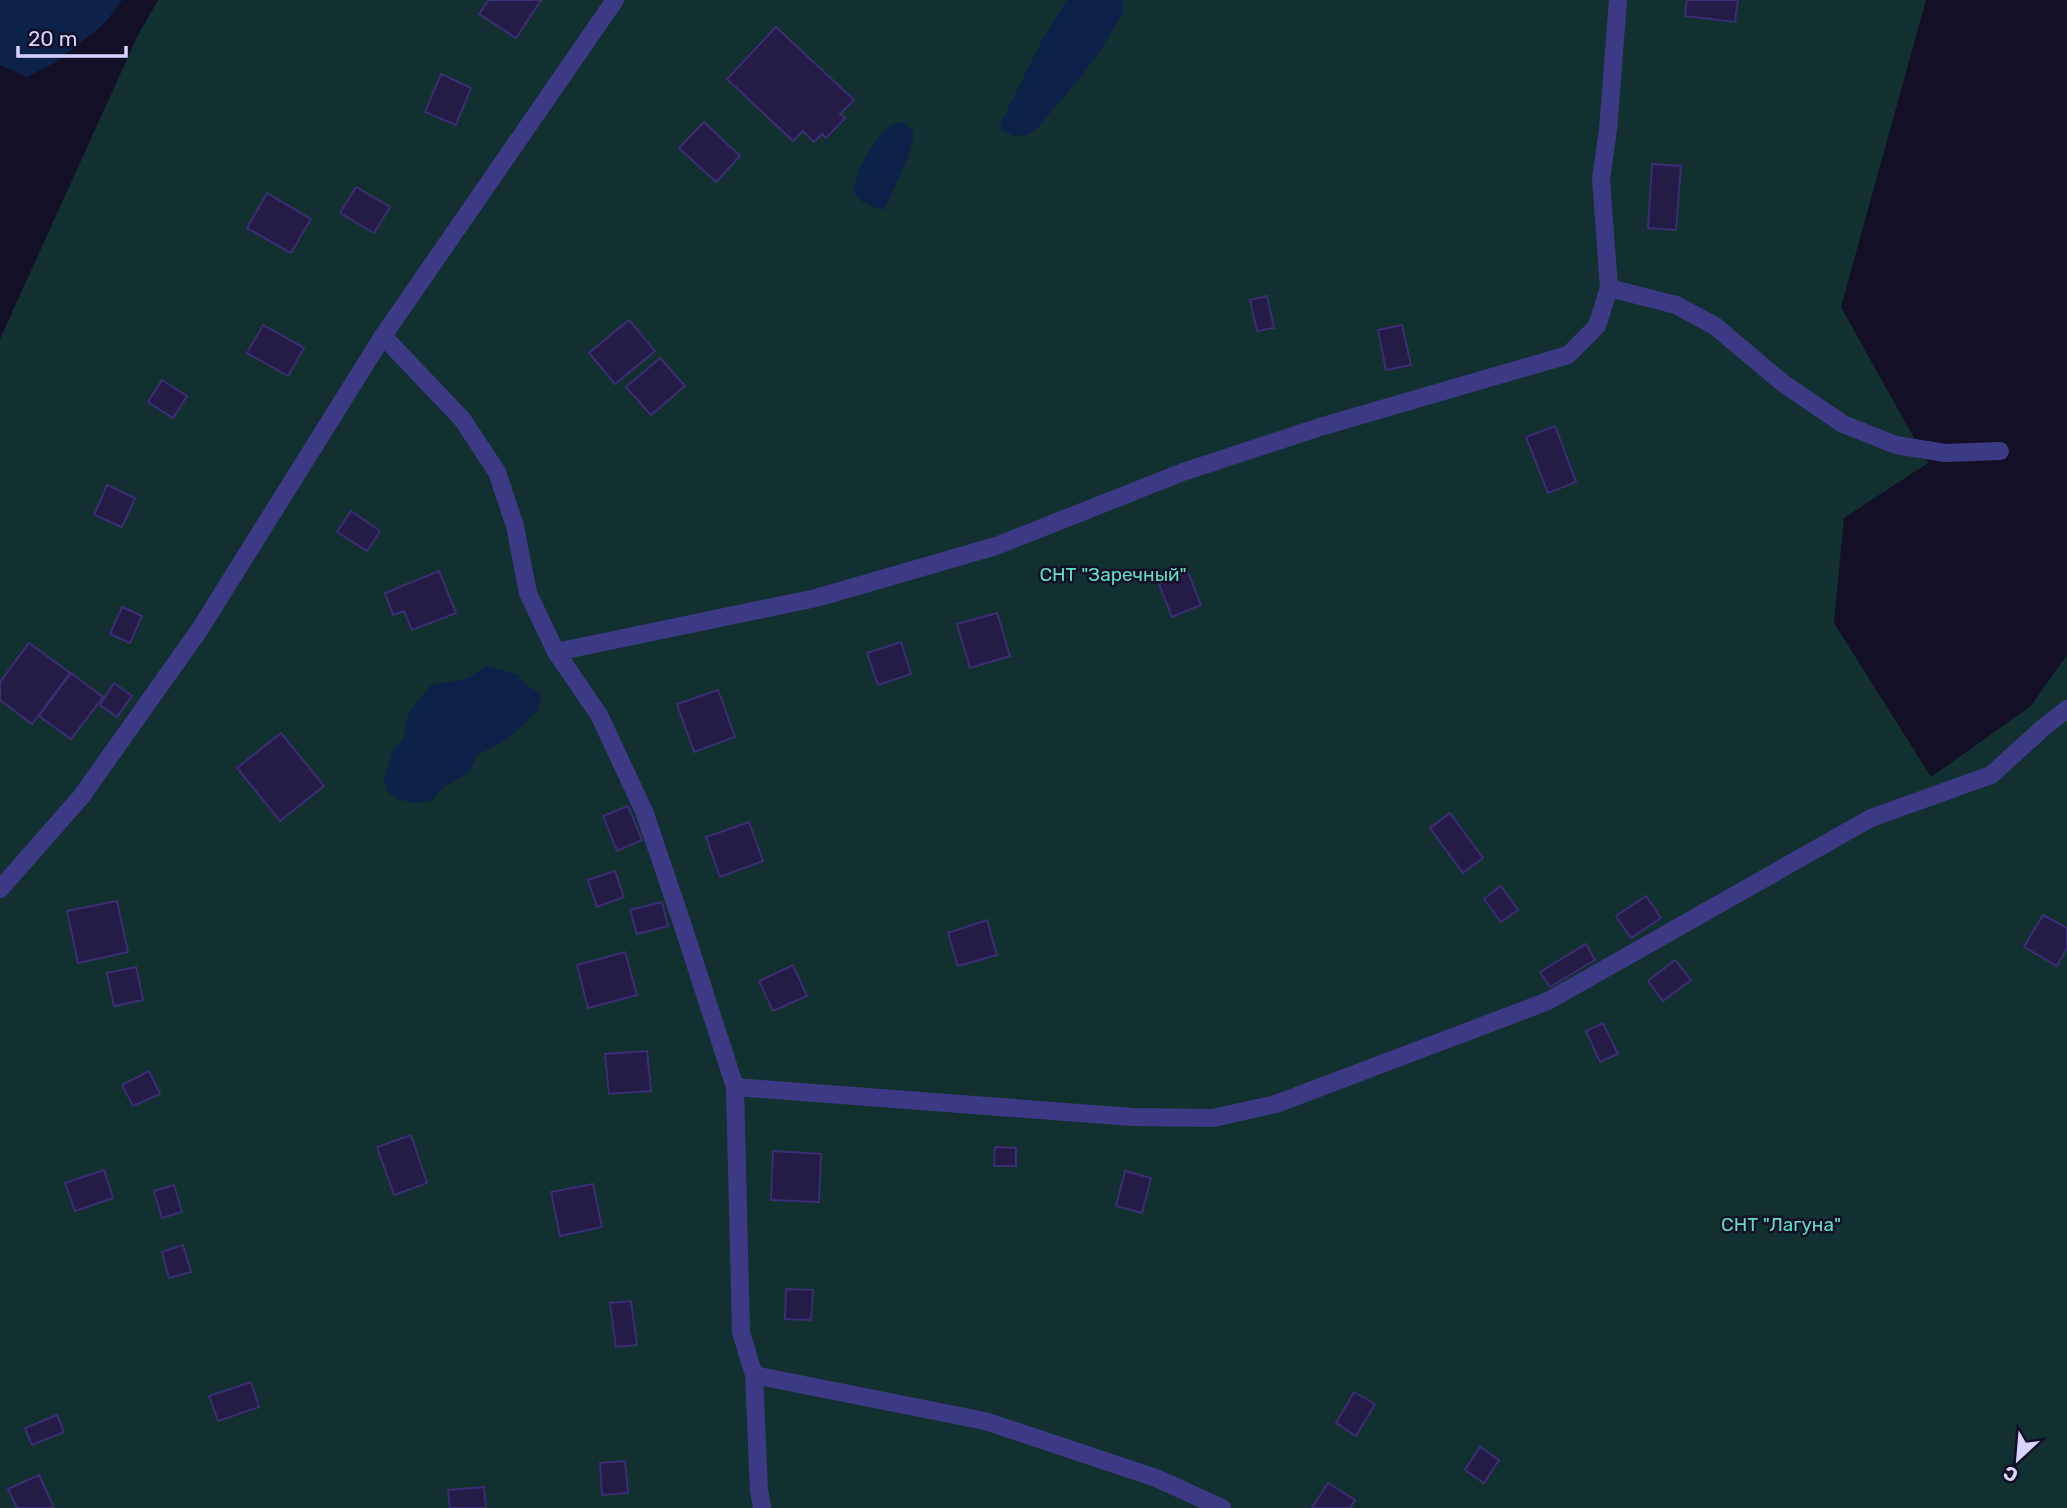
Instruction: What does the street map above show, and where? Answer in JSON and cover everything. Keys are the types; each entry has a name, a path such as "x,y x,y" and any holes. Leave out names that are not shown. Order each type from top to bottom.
{"street":[{"path":"0,890 81,797 200,629 383,336 615,0"},
{"path":"556,652 816,598 983,550 1184,472 1320,427 1568,355 1597,326 1609,288 1601,180 1608,130 1618,0"},
{"path":"1609,288 1676,305 1715,326 1784,384 1843,424 1896,445 1945,453 2000,451"},
{"path":"383,336 462,419 497,472 515,526 528,593 556,652 599,715 644,811 682,922 735,1087 741,1332 754,1375 762,1508"},
{"path":"735,1087 1132,1117 1213,1118 1276,1104 1548,1001 1871,818 1991,775 2067,709"},
{"path":"754,1375 985,1421 1156,1478 1222,1508"}],"green space":[{"name":"СНТ \"Заречный\"","path":"158,0 1926,0 1841,307 1928,463 1844,518 1834,623 1931,777 2031,706 2067,655 2067,1508 0,1508 0,339 138,35"}],"water":[{"path":"0,0 122,0 104,24 56,62 27,77 0,65"},
{"path":"1067,0 1123,0 1123,13 1080,78 1037,128 1027,135 1014,136 1001,130 1000,125 1042,40"},
{"path":"901,122 912,130 913,138 884,210 858,198 855,182 864,160 884,131"},
{"path":"485,666 517,674 529,687 539,692 541,700 537,712 506,740 477,755 469,773 443,787 433,801 416,803 397,799 387,791 384,778 394,748 403,739 408,714 431,685 469,678"}],"building":[{"path":"489,0 541,0 516,38 479,14"},
{"path":"1687,0 1738,0 1735,22 1685,16"},
{"path":"776,27 854,100 840,114 845,118 826,138 822,134 814,142 803,131 793,141 727,79"},
{"path":"441,74 471,88 456,125 425,112"},
{"path":"704,122 740,156 716,182 679,148"},
{"path":"1652,164 1681,166 1676,230 1648,228"},
{"path":"356,187 390,207 374,233 340,213"},
{"path":"267,193 311,219 291,253 247,228"},
{"path":"1267,296 1274,328 1257,331 1250,300"},
{"path":"629,320 655,351 615,384 589,353"},
{"path":"263,325 304,348 288,376 247,353"},
{"path":"1402,325 1411,365 1386,370 1378,330"},
{"path":"660,358 685,386 651,415 626,387"},
{"path":"162,380 187,396 173,418 148,402"},
{"path":"1555,426 1576,482 1548,493 1526,437"},
{"path":"107,485 135,498 122,527 94,515"},
{"path":"351,511 380,531 367,551 337,532"},
{"path":"439,571 456,613 412,630 404,611 393,615 385,593"},
{"path":"1188,572 1201,605 1172,617 1159,584"},
{"path":"122,607 142,616 130,643 110,634"},
{"path":"997,613 1010,656 970,668 957,624"},
{"path":"901,642 911,674 878,685 867,653"},
{"path":"29,643 70,673 32,724 0,700 0,682"},
{"path":"71,673 103,697 71,739 39,716"},
{"path":"114,683 132,696 117,717 100,705"},
{"path":"718,690 735,737 694,752 677,704"},
{"path":"281,733 324,786 280,821 237,768"},
{"path":"628,806 642,840 617,851 603,816"},
{"path":"1450,813 1483,858 1463,873 1430,828"},
{"path":"749,822 763,861 720,877 706,837"},
{"path":"615,871 624,897 597,907 588,880"},
{"path":"1501,886 1518,910 1501,922 1484,899"},
{"path":"1646,896 1661,918 1631,938 1616,916"},
{"path":"117,901 128,952 78,963 67,911"},
{"path":"662,902 668,926 637,934 630,910"},
{"path":"2043,915 2067,928 2067,948 2057,966 2024,947"},
{"path":"987,920 997,955 958,966 948,933"},
{"path":"1586,944 1595,960 1550,987 1540,972"},
{"path":"625,952 637,995 588,1008 577,965"},
{"path":"1675,960 1691,980 1663,1001 1648,981"},
{"path":"793,965 807,996 773,1011 759,981"},
{"path":"136,967 143,1000 114,1006 107,973"},
{"path":"1603,1023 1618,1054 1600,1062 1586,1031"},
{"path":"647,1051 651,1091 609,1094 605,1054"},
{"path":"149,1071 160,1094 133,1106 122,1085"},
{"path":"411,1135 427,1183 394,1195 377,1147"},
{"path":"995,1147 1016,1148 1016,1166 994,1166"},
{"path":"773,1151 821,1154 819,1202 771,1200"},
{"path":"104,1170 113,1198 75,1211 65,1183"},
{"path":"1125,1171 1151,1178 1142,1213 1116,1206"},
{"path":"593,1184 602,1227 560,1236 551,1192"},
{"path":"174,1185 182,1212 162,1218 154,1191"},
{"path":"183,1245 191,1272 169,1278 162,1252"},
{"path":"786,1289 813,1290 811,1320 785,1319"},
{"path":"631,1301 637,1345 616,1347 610,1303"},
{"path":"251,1382 259,1407 218,1421 209,1396"},
{"path":"1354,1392 1375,1404 1356,1436 1336,1423"},
{"path":"57,1415 64,1432 32,1445 25,1428"},
{"path":"1480,1447 1499,1460 1484,1483 1465,1470"},
{"path":"625,1461 628,1493 602,1495 600,1463"},
{"path":"39,1475 54,1508 17,1508 8,1489"},
{"path":"1328,1483 1355,1500 1350,1508 1312,1508"},
{"path":"484,1487 486,1508 450,1508 448,1490"}],"park label":[{"name":"СНТ \"Лагуна\"","path":"1781,1224"}]}
